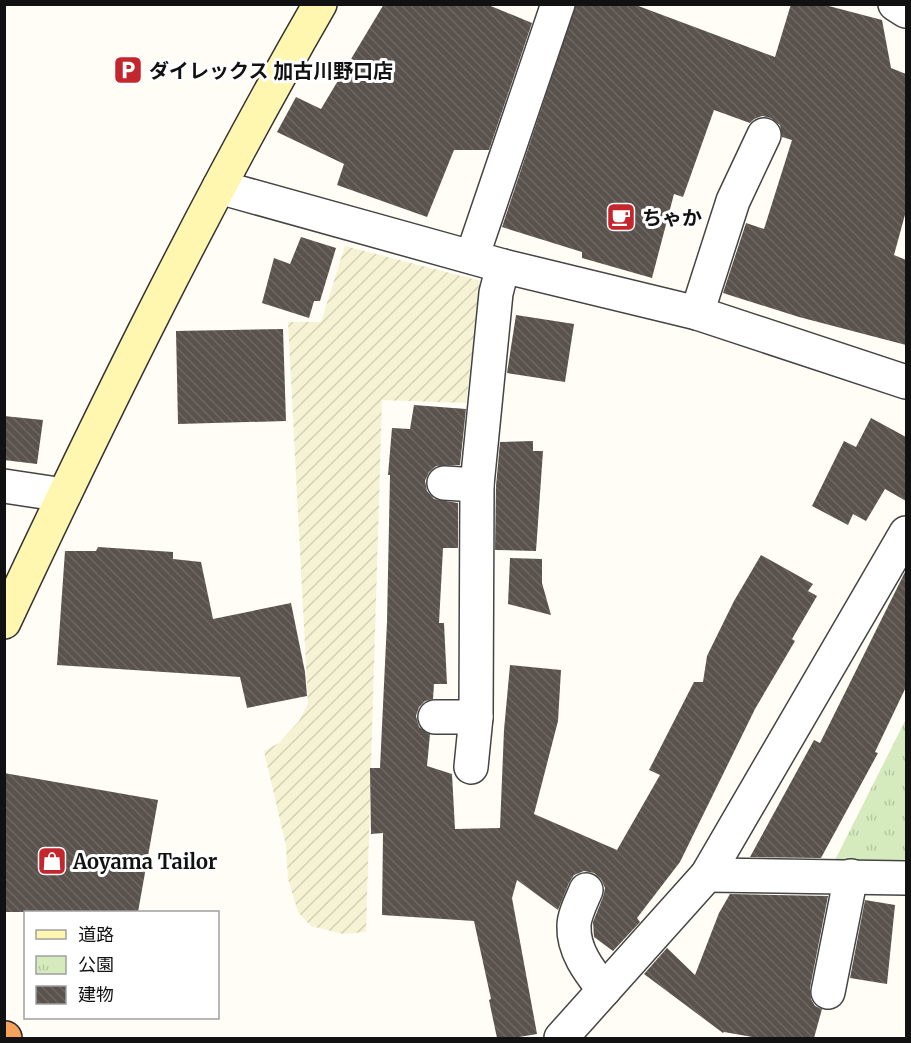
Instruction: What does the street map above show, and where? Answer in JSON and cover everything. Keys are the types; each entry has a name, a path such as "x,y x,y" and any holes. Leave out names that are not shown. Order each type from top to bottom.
{"street":[{"path":"4,622 64,495 219,187 262,104 320,4"},
{"path":"471,257 558,4"},
{"path":"895,4 906,11"},
{"path":"697,313 733,201 764,135"},
{"path":"219,187 503,266 697,313 906,382"},
{"path":"471,767 476,717 477,484 496,293 503,266"},
{"path":"444,483 477,484"},
{"path":"4,486 64,495"},
{"path":"561,1038 707,875 906,533"},
{"path":"435,717 476,717"},
{"path":"707,875 906,878"},
{"path":"828,992 851,876"},
{"path":"586,890 574,925 578,947 587,968 604,990"}],"shaded area":[{"path":"345,246 481,281 466,403 382,400 366,932 343,934 311,926 298,912 288,879 286,846 264,751 279,743 299,721 308,703 288,322 321,322"}],"green space":[{"path":"906,719 906,864 832,866"}],"building":[{"path":"384,4 486,4 532,23 489,150 454,150 427,217 337,185 344,164 277,132 296,97 321,109"},
{"path":"576,4 633,4 775,57 791,4 821,4 882,20 891,68 906,74 906,211 894,255 906,260 906,345 799,317 723,293 746,223 764,229 792,140 782,137 780,125 771,118 762,116 750,123 714,110 683,197 674,194 652,278 582,258 582,252 502,227"},
{"path":"301,237 336,248 320,301 314,301 309,318 262,303 274,258 290,264"},
{"path":"516,315 574,324 565,382 507,373"},
{"path":"283,329 286,421 178,424 176,331"},
{"path":"414,405 466,409 460,465 436,466 429,472 425,481 427,491 434,499 458,503 458,548 443,548 439,623 444,623 447,684 434,684 433,699 425,701 419,707 416,716 419,727 430,734 427,766 452,774 455,829 500,828 504,730 510,665 561,670 558,721 534,814 617,850 660,775 649,770 694,682 703,682 707,656 734,601 761,555 813,584 808,591 817,596 792,639 795,641 755,709 680,862 637,918 640,922 613,951 594,937 593,922 605,888 601,879 594,873 584,871 574,875 558,910 517,880 512,898 537,1034 497,1038 474,921 382,915 383,833 371,834 370,768 380,768 387,622 390,475 388,475 392,428 410,429"},
{"path":"4,416 43,420 37,464 4,460"},
{"path":"871,418 906,437 906,501 885,489 866,521 853,514 848,525 812,506 844,441 856,447"},
{"path":"533,441 533,451 543,451 536,551 495,550 496,486 500,442"},
{"path":"98,547 173,552 173,559 201,562 213,619 291,603 305,672 307,696 247,708 240,677 57,665 65,551 96,551"},
{"path":"510,558 542,559 542,583 551,615 508,604"},
{"path":"906,570 906,687 875,752 878,753 821,858 750,857 814,740 820,743"},
{"path":"4,773 158,800 138,911 4,912"},
{"path":"730,894 828,896 810,988 811,999 815,1006 822,1009 814,1038 758,1038 723,1033 644,974 667,948 695,975 719,913"},
{"path":"865,900 895,905 887,984 850,978"}],"place":[{"name":"ダイレックス 加古川野口店","path":"128,70"},
{"name":"ちゃか","path":"621,217"},
{"name":"Aoyama Tailor","path":"52,861"}]}
